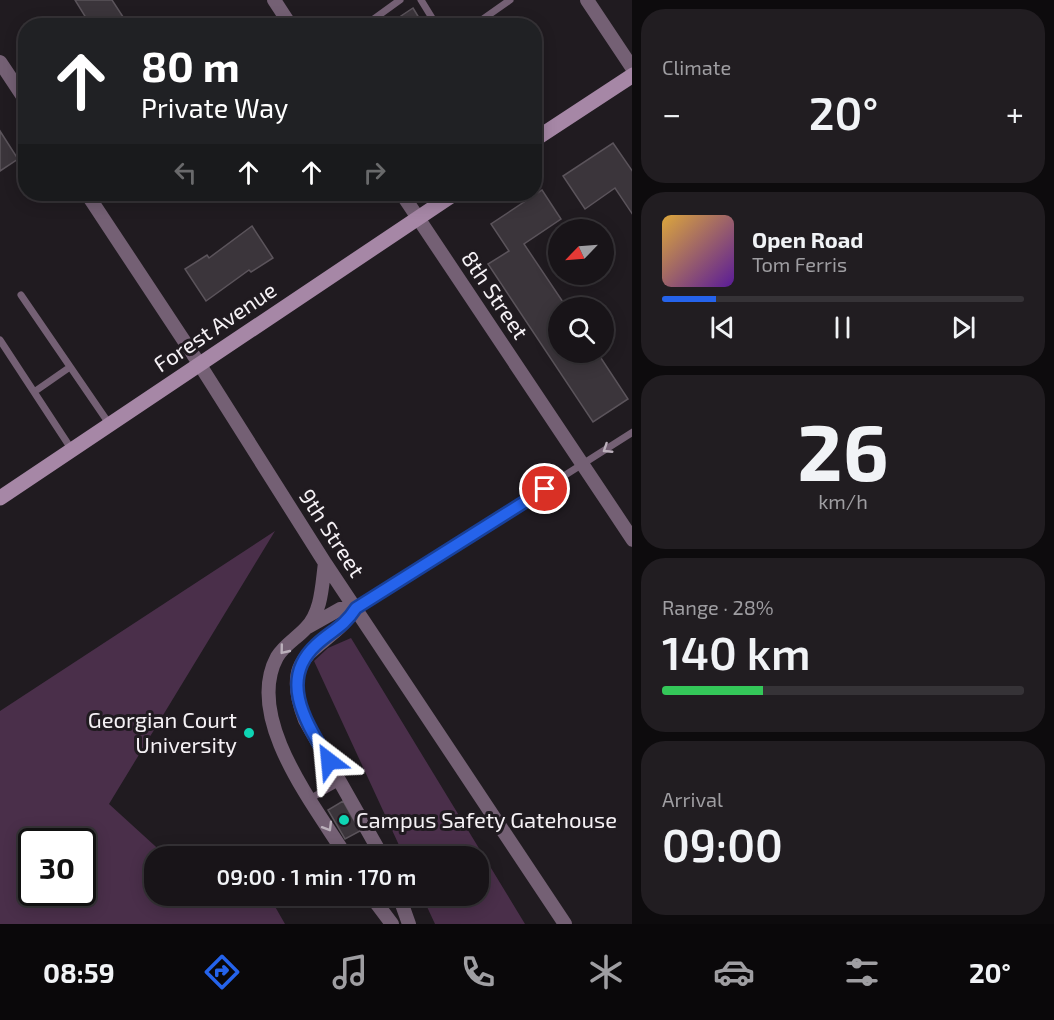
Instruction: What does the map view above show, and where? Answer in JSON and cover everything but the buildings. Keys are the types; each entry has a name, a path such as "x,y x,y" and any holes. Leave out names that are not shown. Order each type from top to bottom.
{"street":[{"path":"274,0 286,18"},
{"path":"587,0 632,68"},
{"path":"2,68 18,90"},
{"path":"542,135 632,76"},
{"name":"9th Street","path":"92,201 200,365 325,563 565,924"},
{"name":"8th Street","path":"407,201 632,539"},
{"name":"Forest Avenue","path":"0,498 444,201"},
{"path":"308,627 320,600 325,563"},
{"path":"340,846 274,732 268,702 277,657 308,627 340,609 356,608"},
{"path":"356,608 345,625 318,643 306,655 296,682 297,699 305,720 376,846"},
{"path":"378,906 392,924"},
{"path":"403,906 409,924"}],"lane":[{"path":"375,18 400,0"},
{"path":"421,0 432,18"},
{"path":"484,18 510,0"},
{"path":"21,295 110,425"},
{"path":"0,340 72,450"},
{"path":"34,392 70,367"},
{"path":"356,608 632,433"},
{"path":"311,798 340,782"}],"shaded area":[{"path":"275,531 109,804 155,846 144,846 144,906 275,906 285,924 0,924 0,711"},
{"path":"351,638 478,846 399,846 314,661 328,648"},
{"path":"489,865 525,924 435,924 427,906 489,906"}],"place":[{"name":"Georgian Court University","path":"249,733"},
{"name":"Campus Safety Gatehouse","path":"344,820"}],"route":[{"path":"329,761 305,720 297,699 296,682 306,655 327,636 345,625 356,608 545,489"}]}
